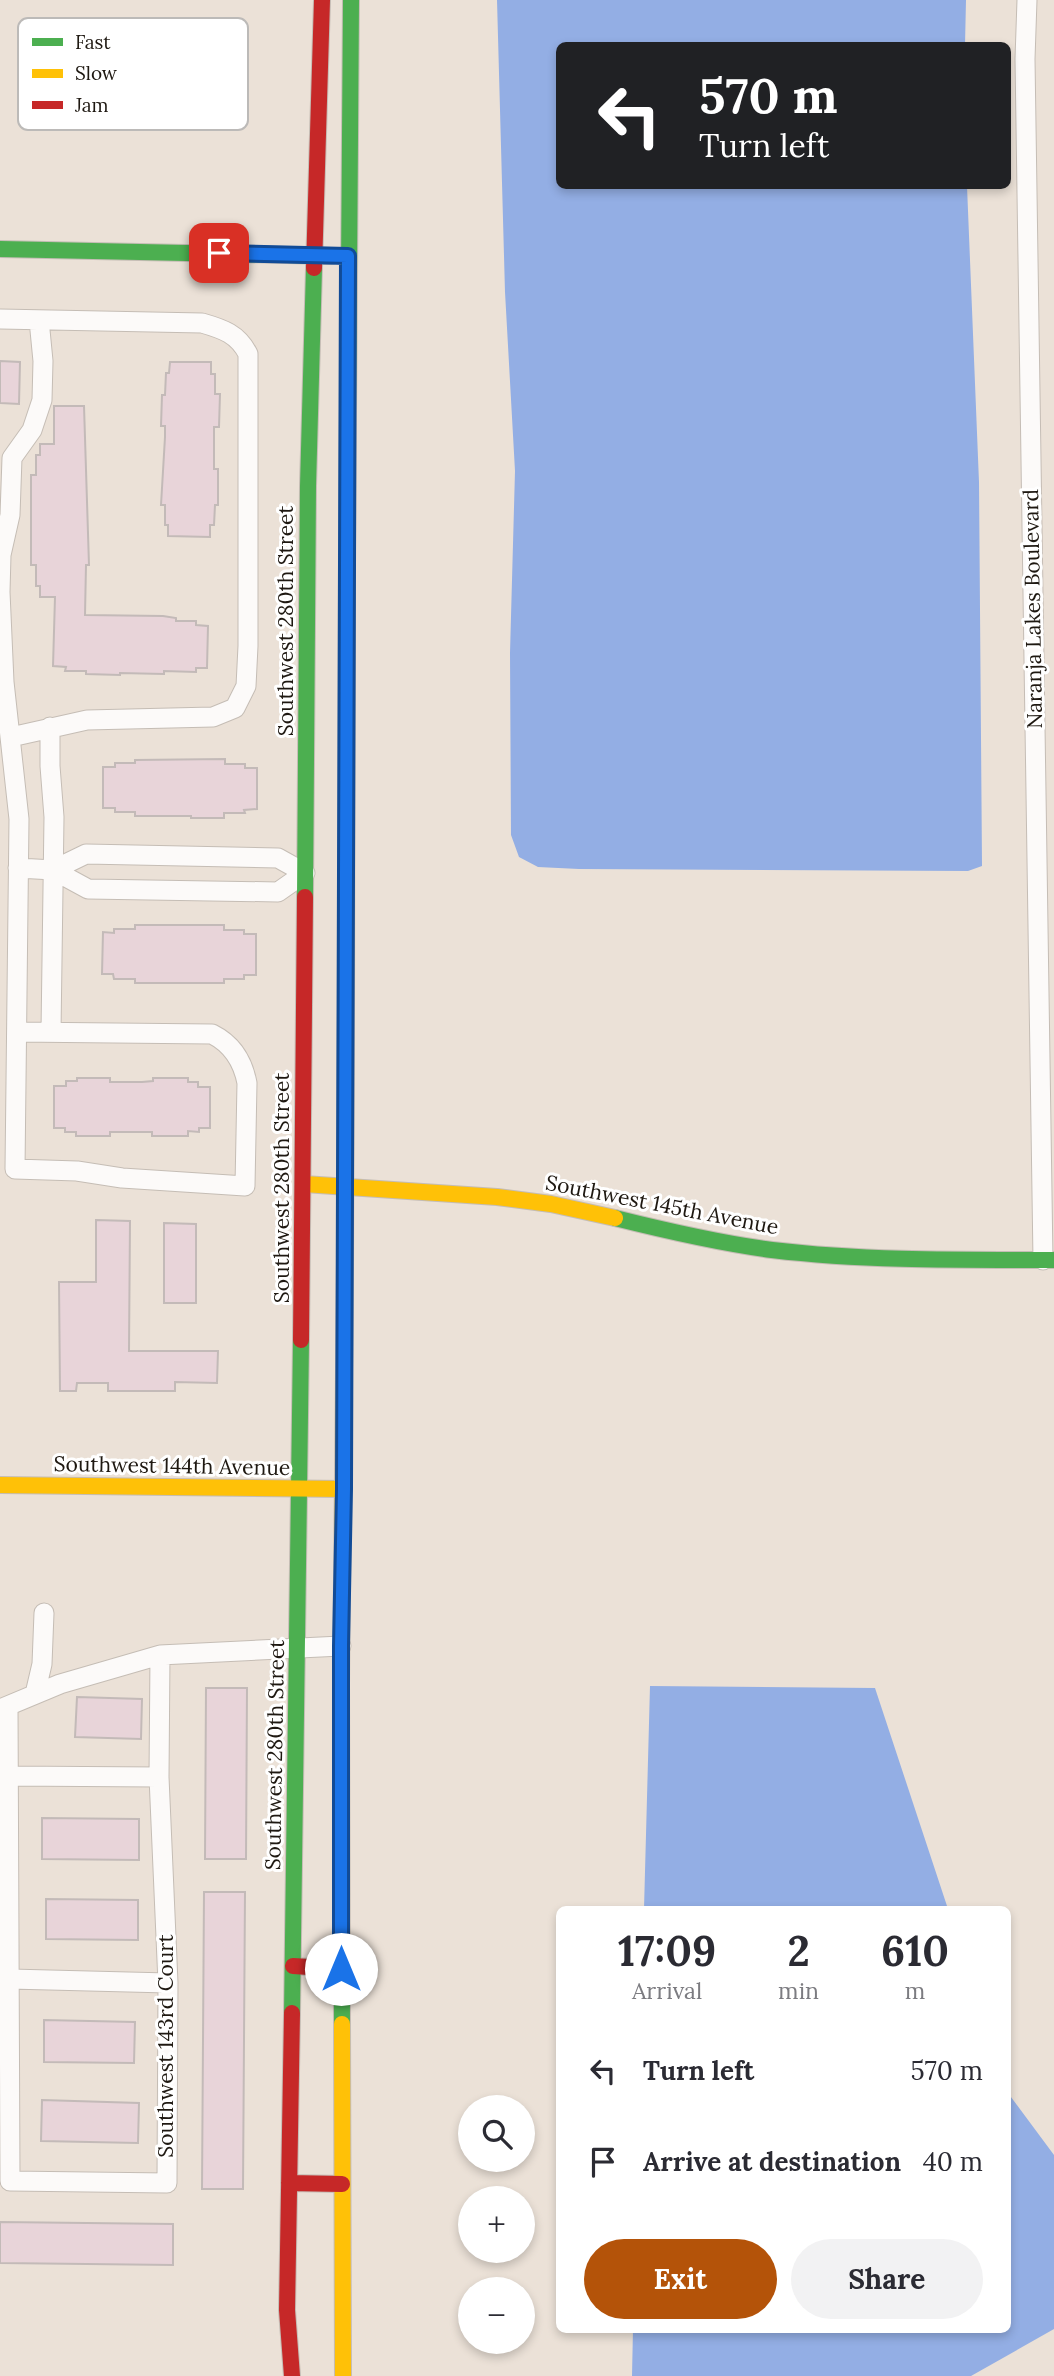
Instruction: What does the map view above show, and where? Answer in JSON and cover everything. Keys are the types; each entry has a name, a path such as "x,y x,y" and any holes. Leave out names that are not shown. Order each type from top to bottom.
{"street":[{"name":"Southwest 280th Street","path":"292,2376 287,2310 304,1184 325,875 328,445 315,256 322,0"},
{"name":"Southwest 280th Street","path":"343,2376 341,1646 345,1188 325,875 328,445 348,256 351,0"},
{"name":"Naranja Lakes Boulevard","path":"1027,0 1025,59 1049,1260"},
{"path":"0,248 348,256"},
{"path":"0,319 202,323 233,334 248,354 248,646 246,686 235,708 213,716 87,720 11,737"},
{"path":"17,1032 212,1034 223,1040 244,1068 247,1083 245,1186 122,1178 77,1171 15,1169 19,819 4,682 1,555 10,515 12,458 32,430 43,400 43,361 38,320"},
{"path":"50,727 54,817 51,1032"},
{"path":"53,870 86,854 278,858 325,875"},
{"path":"18,868 53,870 88,889 278,892 325,875"},
{"name":"Southwest 145th Avenue","path":"304,1184 450,1192 529,1201 606,1215 715,1241 777,1250 926,1258 1049,1260"},
{"name":"Southwest 144th Avenue","path":"0,1485 344,1489"},
{"path":"35,1695 41,1664 44,1613"},
{"name":"Southwest 143rd Court","path":"160,1655 159,1777 168,1983 167,2183 10,2181 8,1776 4,1707 60,1684 160,1655 341,1646"},
{"path":"8,1776 159,1777"},
{"path":"293,1966 341,1969"},
{"path":"10,1979 168,1983"},
{"path":"289,2183 342,2185"}],"water":[{"path":"497,0 966,0 965,42 556,42 556,189 967,189 979,482 982,866 968,871 579,869 538,867 519,857 511,835 510,653 515,471 505,292"},
{"path":"650,1686 875,1688 947,1906 644,1906"},
{"path":"1011,2097 1054,2155 1054,2329 971,2376 632,2376 633,2333 1011,2333"}],"building":[{"path":"0,361 20,362 19,404 0,403"},
{"path":"170,362 211,362 211,374 215,374 215,394 220,394 219,427 214,427 214,469 218,469 218,505 215,505 214,525 210,525 210,537 168,536 168,525 165,525 165,505 161,505 165,426 161,426 162,395 165,395 166,373 169,373"},
{"path":"54,406 84,406 89,565 86,565 85,615 163,616 176,618 176,621 196,621 196,625 208,626 207,668 196,668 196,672 164,671 164,674 120,675 86,674 86,671 65,671 66,667 53,666 55,597 40,597 40,586 36,586 36,565 31,565 31,475 36,475 36,455 40,455 40,444 54,444"},
{"path":"225,759 225,764 245,764 245,768 257,768 257,809 244,810 245,813 224,813 224,818 191,818 135,816 135,812 115,812 115,808 103,808 103,767 115,767 115,763 135,763 135,760"},
{"path":"135,925 224,925 224,930 244,930 244,934 256,934 256,975 244,975 244,979 224,979 224,983 135,983 135,979 114,979 113,974 102,974 103,932 135,929"},
{"path":"77,1078 142,1082 153,1081 153,1078 188,1078 188,1082 198,1082 198,1087 210,1087 210,1128 199,1128 199,1132 188,1131 188,1136 152,1136 152,1132 110,1132 110,1136 76,1136 76,1132 65,1132 65,1128 54,1128 54,1086 66,1086 66,1081 77,1081"},
{"path":"96,1220 130,1221 129,1351 218,1351 217,1383 175,1382 175,1391 108,1391 108,1383 77,1383 76,1391 60,1391 59,1282 96,1282"},
{"path":"164,1223 196,1224 196,1303 164,1303"},
{"path":"206,1688 247,1688 246,1859 205,1859"},
{"path":"77,1697 142,1699 141,1739 75,1737"},
{"path":"42,1818 139,1819 139,1860 42,1859"},
{"path":"204,1892 245,1892 243,2189 202,2189"},
{"path":"46,1899 138,1900 138,1940 46,1939"},
{"path":"44,2020 135,2022 134,2063 44,2062"},
{"path":"42,2100 139,2103 138,2143 41,2141"},
{"path":"0,2222 173,2224 173,2265 0,2263"}],"traffic: fast":[{"path":"347,549 351,0"},
{"path":"0,249 331,256"},
{"path":"305,897 308,486 314,268"},
{"path":"615,1218 732,1244 807,1254 913,1259 1054,1260"},
{"path":"292,2013 301,1340"},
{"path":"341,1684 342,2024"}],"traffic: slow":[{"path":"346,1012 347,549"},
{"path":"304,1184 497,1197 551,1204 615,1218"},
{"path":"341,1684 345,1265"},
{"path":"0,1485 344,1489"},
{"path":"342,2024 343,2376"}],"traffic: jam":[{"path":"314,268 322,0"},
{"path":"301,1340 305,897"},
{"path":"345,1265 346,1012"},
{"path":"293,1966 341,1969"},
{"path":"292,2013 287,2310 292,2376"},
{"path":"289,2183 342,2184"}],"route":[{"path":"219,253 348,256 341,1969"}]}
